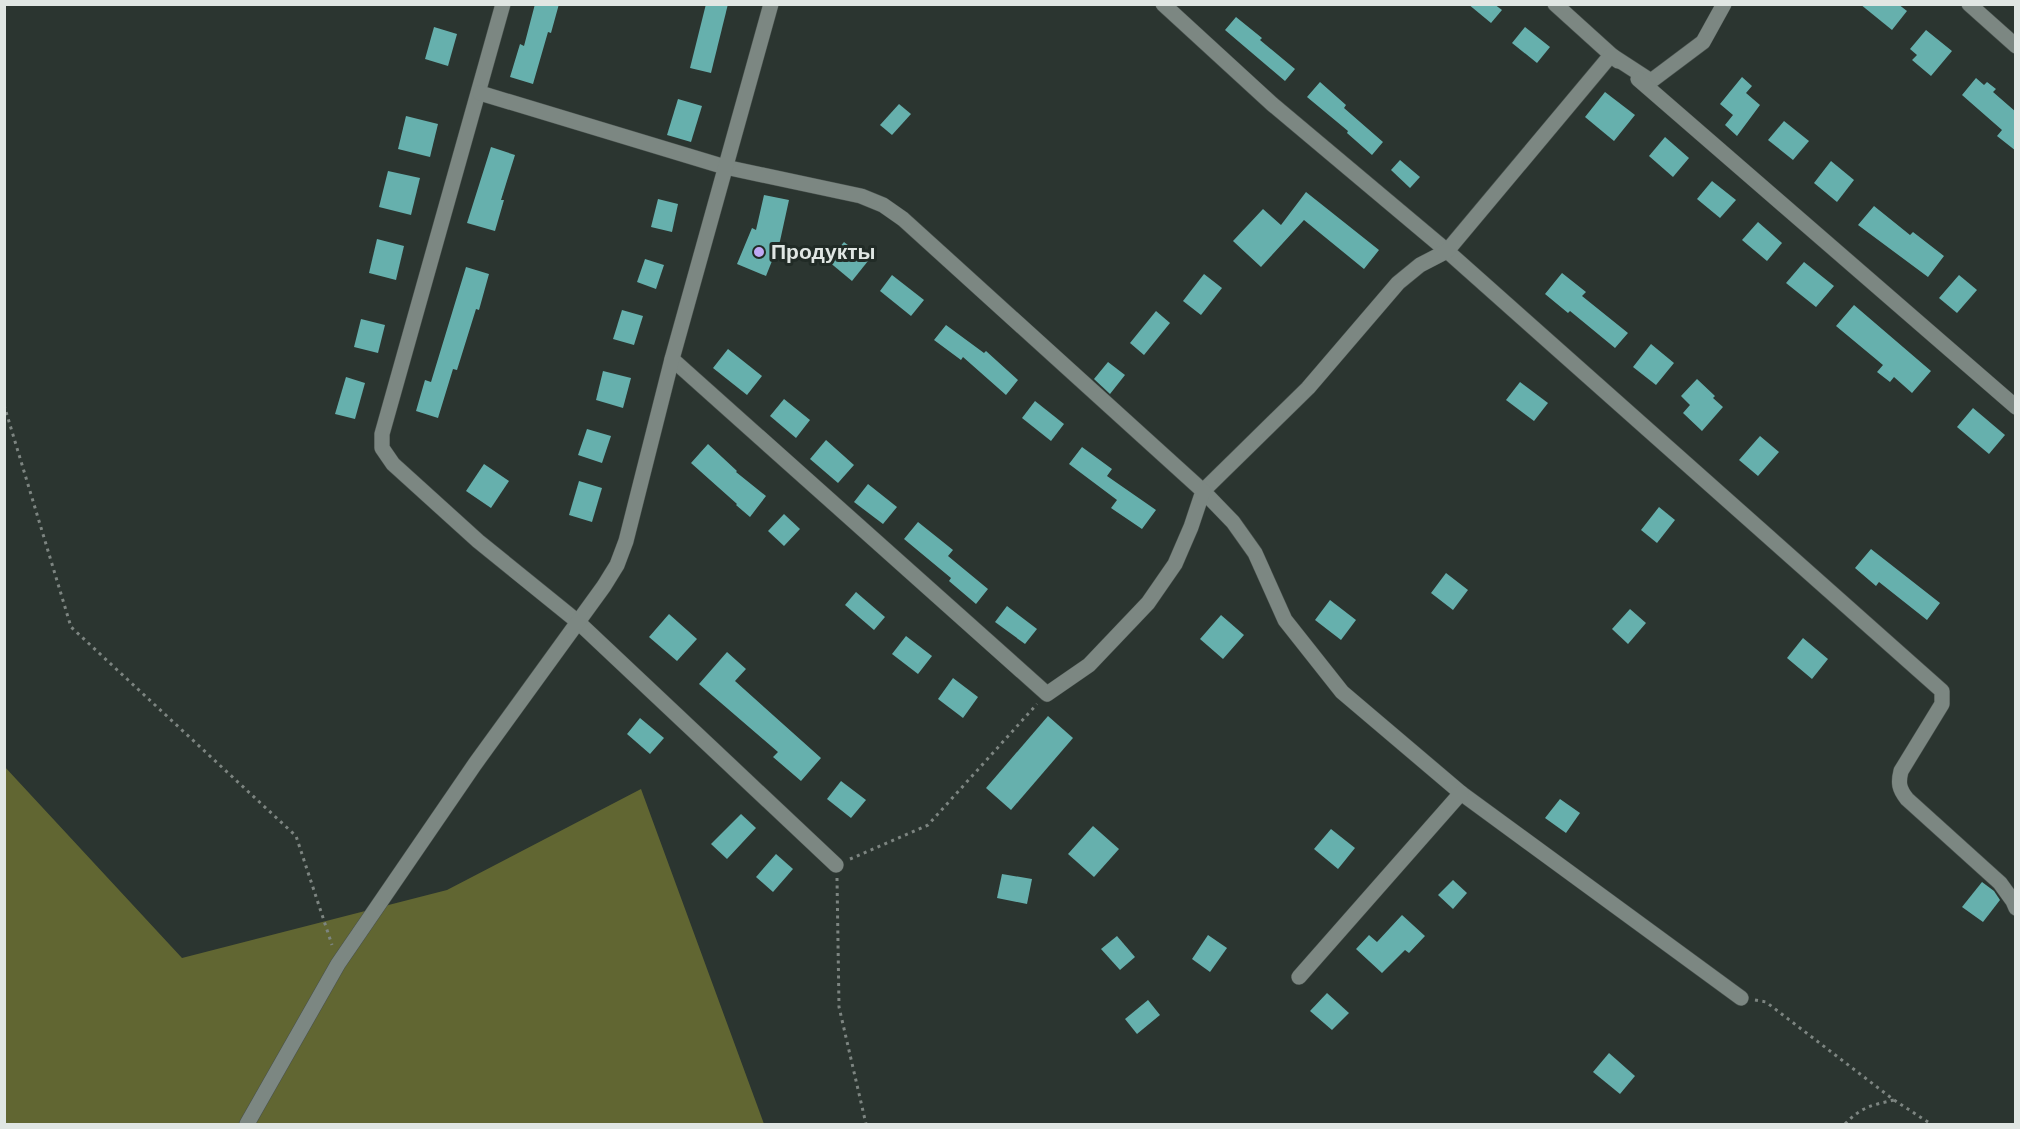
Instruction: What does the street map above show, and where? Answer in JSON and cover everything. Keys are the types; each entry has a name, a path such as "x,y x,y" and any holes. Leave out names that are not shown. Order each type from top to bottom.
{"street":[{"path":"504,4 382,434 382,448 393,464 478,541 578,622 836,865"},
{"path":"247,1125 338,964 475,764 617,565 771,4"},
{"path":"1163,4 1272,104 1447,251 1942,691 1941,704 1902,771 1899,789 1907,799 2000,883 2016,908"},
{"path":"1556,4 1611,55 2016,407"},
{"path":"1611,55 1651,81 1703,42 1724,4"},
{"path":"1969,4 2016,46"},
{"path":"672,359 1047,694 1089,665 1148,603 1174,564 1191,527 1203,491 1308,388 1398,283 1420,265 1447,251 1611,55"},
{"path":"480,93 725,167 861,196 883,205 903,219 1203,491 1233,522 1255,553 1286,620 1342,692 1461,793 1741,998"},
{"path":"1299,978 1461,793"}],"path":[{"path":"4,405 71,627 296,836 338,964"},
{"path":"866,1125 839,1007 836,865 928,825 1047,694"},
{"path":"1741,998 1766,1002 1894,1100 1931,1125"},
{"path":"1845,1125 1868,1106 1894,1100"}],"green space":[{"path":"4,766 182,958 447,890 641,789 764,1124 5,1124"}],"building":[{"path":"535,4 559,4 551,33 548,32 533,84 510,77 520,44 524,46"},
{"path":"706,4 728,4 711,73 690,68"},
{"path":"1468,4 1494,4 1502,10 1491,23"},
{"path":"1860,4 1898,4 1907,11 1892,30"},
{"path":"1236,17 1295,69 1285,81 1225,30"},
{"path":"434,27 457,34 448,66 425,59"},
{"path":"1525,27 1550,47 1537,63 1512,43"},
{"path":"1926,30 1952,51 1931,76 1912,60 1917,55 1910,49"},
{"path":"1742,77 1752,86 1746,93 1760,105 1737,136 1725,125 1733,115 1720,104"},
{"path":"1976,78 1984,85 1987,82 1996,89 1993,92 2016,112 2016,151 1997,136 2002,130 1962,95"},
{"path":"1320,82 1346,105 1344,108 1383,142 1372,155 1347,133 1348,131 1307,97"},
{"path":"1605,92 1635,115 1614,141 1585,117"},
{"path":"678,99 702,106 691,142 667,135"},
{"path":"899,104 911,114 892,135 880,125"},
{"path":"406,116 438,124 430,157 398,149"},
{"path":"1784,121 1809,141 1793,160 1768,140"},
{"path":"1665,137 1689,158 1673,177 1649,156"},
{"path":"491,147 515,155 501,200 504,200 495,231 467,223"},
{"path":"1400,160 1420,177 1410,188 1391,170"},
{"path":"1831,161 1854,180 1837,202 1814,183"},
{"path":"388,171 420,178 411,215 379,207"},
{"path":"1712,181 1736,200 1720,218 1697,199"},
{"path":"1306,192 1379,250 1364,269 1304,220 1261,267 1233,241 1263,209 1281,225"},
{"path":"764,195 789,200 780,241 766,276 737,264 752,228 756,230"},
{"path":"658,199 678,204 672,232 651,227"},
{"path":"1874,206 1910,235 1913,232 1944,256 1928,277 1858,225"},
{"path":"1758,222 1782,243 1767,261 1742,240"},
{"path":"377,239 404,246 396,280 369,273"},
{"path":"844,242 868,261 852,281 828,261"},
{"path":"645,259 664,265 656,289 637,282"},
{"path":"1804,262 1834,286 1816,307 1786,283"},
{"path":"466,267 489,274 479,310 476,309 457,370 453,369 438,418 416,411 425,380 431,382"},
{"path":"1562,273 1586,292 1582,296 1628,333 1615,348 1570,311 1568,313 1545,294"},
{"path":"1204,274 1222,288 1201,315 1183,301"},
{"path":"892,275 924,300 911,316 880,291"},
{"path":"1959,275 1977,290 1957,313 1939,298"},
{"path":"1854,305 1931,371 1912,393 1894,377 1890,382 1877,372 1883,365 1836,326"},
{"path":"622,310 643,316 634,345 613,339"},
{"path":"1156,311 1170,323 1144,355 1130,343"},
{"path":"361,319 385,325 378,353 354,347"},
{"path":"946,325 984,353 986,351 1018,380 1006,395 963,357 961,360 934,340"},
{"path":"1651,344 1674,363 1656,385 1633,367"},
{"path":"728,349 762,376 747,395 713,368"},
{"path":"1108,362 1125,375 1110,394 1094,379"},
{"path":"603,371 631,378 623,408 596,400"},
{"path":"346,377 365,383 355,419 335,414"},
{"path":"1697,379 1723,407 1702,431 1683,413 1690,405 1681,396"},
{"path":"1520,382 1548,403 1534,421 1506,400"},
{"path":"784,399 810,420 796,438 770,416"},
{"path":"1035,401 1064,424 1051,441 1022,418"},
{"path":"1973,408 2005,435 1989,454 1957,427"},
{"path":"587,429 611,436 602,463 578,455"},
{"path":"1760,436 1779,452 1758,476 1739,460"},
{"path":"826,440 854,465 838,483 810,459"},
{"path":"708,444 736,472 766,496 750,517 691,463"},
{"path":"1082,447 1112,469 1107,476 1156,510 1142,529 1111,508 1117,500 1069,464"},
{"path":"484,464 509,481 491,508 466,491"},
{"path":"579,481 602,488 592,522 569,515"},
{"path":"868,484 897,507 883,524 854,502"},
{"path":"1659,507 1675,520 1657,543 1641,530"},
{"path":"784,514 800,529 784,546 768,531"},
{"path":"918,522 953,550 948,556 988,589 976,604 949,581 951,578 904,539"},
{"path":"1871,549 1940,603 1927,620 1879,582 1876,586 1855,568"},
{"path":"1446,573 1468,590 1453,610 1431,593"},
{"path":"856,592 885,617 874,630 845,605"},
{"path":"1330,600 1356,620 1341,640 1315,620"},
{"path":"1007,606 1037,629 1025,644 995,622"},
{"path":"1630,609 1646,623 1628,644 1612,629"},
{"path":"669,614 697,639 677,661 649,637"},
{"path":"1221,615 1244,635 1223,659 1200,639"},
{"path":"906,636 932,656 918,674 892,654"},
{"path":"1803,638 1828,659 1812,679 1787,658"},
{"path":"727,652 746,669 735,681 821,758 801,781 773,757 778,752 699,684"},
{"path":"953,678 978,697 963,718 938,699"},
{"path":"1048,716 1073,738 1011,810 986,788"},
{"path":"640,718 664,738 650,754 627,734"},
{"path":"841,781 866,800 851,818 827,799"},
{"path":"1560,799 1580,813 1566,833 1545,818"},
{"path":"741,814 756,828 727,859 711,844"},
{"path":"1093,826 1119,849 1094,877 1068,854"},
{"path":"1331,829 1355,848 1338,869 1314,849"},
{"path":"776,854 793,869 773,892 756,877"},
{"path":"1002,874 1032,879 1027,904 997,898"},
{"path":"1453,880 1467,893 1453,909 1438,895"},
{"path":"1982,882 1994,891 2000,900 1983,922 1962,907"},
{"path":"1402,915 1425,936 1409,953 1405,950 1382,973 1356,949 1369,935 1377,942"},
{"path":"1208,935 1227,948 1210,972 1192,959"},
{"path":"1117,936 1135,957 1120,970 1101,949"},
{"path":"1327,993 1349,1013 1332,1030 1310,1011"},
{"path":"1148,1000 1160,1015 1137,1034 1125,1019"},
{"path":"1609,1053 1635,1076 1620,1094 1593,1072"}],"place":[{"name":"Продукты","path":"759,252"}]}
